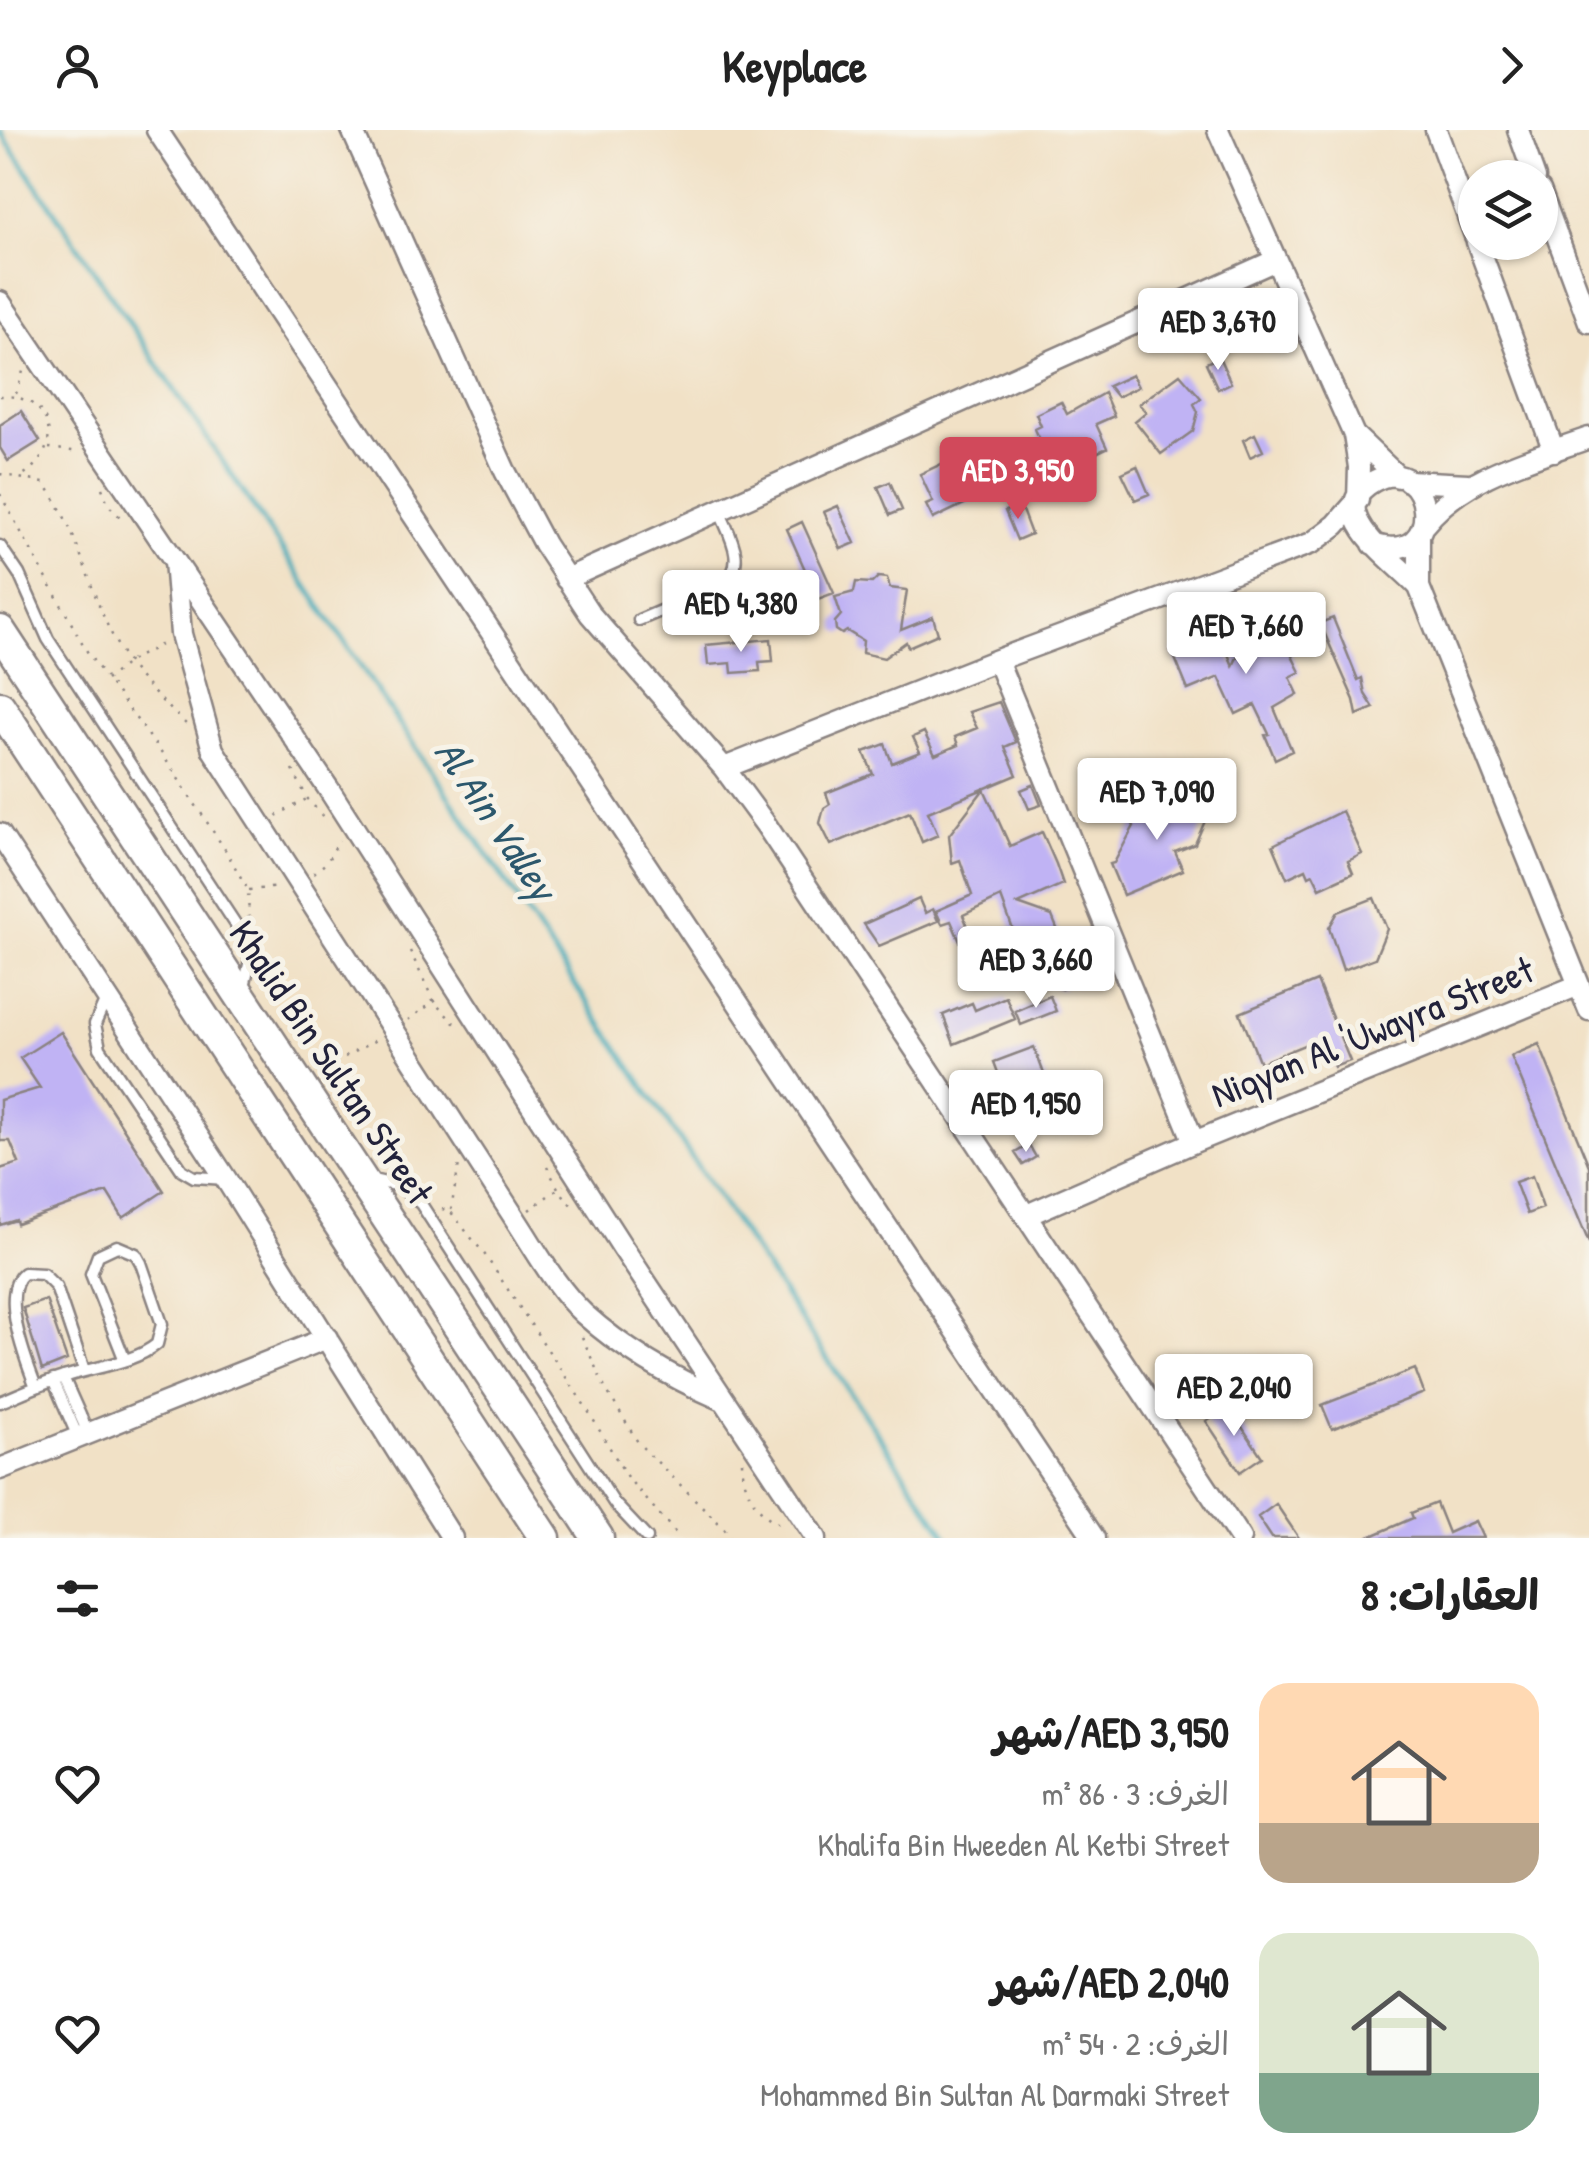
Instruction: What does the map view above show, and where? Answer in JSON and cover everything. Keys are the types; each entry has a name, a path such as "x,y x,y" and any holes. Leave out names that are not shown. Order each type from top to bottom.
{"main road":[{"name":"Khalid Bin Sultan Street","path":"0,631 598,1538"},
{"path":"0,708 546,1538"},
{"path":"31,755 72,789 176,932 186,934 194,928"}],"street":[{"path":"157,130 1094,1538"},
{"path":"352,130 506,471 566,579 616,646 724,768 1240,1538"},
{"path":"1218,130 1354,435 1359,467 1357,523 1371,542 1420,587"},
{"path":"1436,130 1458,190"},
{"path":"1518,130 1529,160"},
{"path":"1558,238 1589,322"},
{"path":"566,579 1276,260"},
{"path":"1484,260 1554,450"},
{"path":"0,302 328,788 577,1177 814,1535"},
{"path":"1354,435 1416,488 1426,505 1421,530 1420,587 1589,1010"},
{"path":"1312,543 1371,542 1398,547 1410,543 1444,502 1468,484 1589,438"},
{"path":"724,768 1312,543 1336,524 1370,484 1388,477 1468,484"},
{"path":"174,560 181,634 213,750 548,1269 583,1313 674,1378 723,1400"},
{"path":"998,660 1194,1142"},
{"path":"3,843 226,1179 452,1538"},
{"name":"Niqyan Al 'Uwayra Street","path":"1027,1215 1194,1142 1579,985"},
{"path":"0,1468 327,1338"}],"lane":[{"path":"639,620 724,584 732,576 736,556 719,510"},
{"path":"0,546 18,574 48,639 246,940 250,960 242,998"},
{"path":"107,996 95,1024 100,1048 182,1170 194,1177 226,1179"},
{"path":"363,1179 399,1186 421,1204 614,1503 647,1538"},
{"path":"0,1402 58,1378 124,1358 151,1349 160,1338 162,1324 142,1263 136,1254 117,1246 98,1255 92,1274 124,1358"},
{"path":"36,1387 4,1302 9,1284 24,1272 43,1274 56,1286 84,1370"},
{"path":"58,1378 83,1436"}],"path":[{"path":"16,396 30,347"},
{"path":"0,396 16,396 36,406 49,425 49,448 38,466 20,477"},
{"path":"49,448 104,454"},
{"path":"0,474 44,483 62,508 103,614 128,662 188,725"},
{"path":"0,494 106,680 160,751 248,890 246,940"},
{"path":"106,680 128,662 181,634"},
{"path":"261,824 328,788"},
{"path":"450,1212 453,1183 467,1144"},
{"path":"516,1220 577,1177"},
{"path":"421,1204 450,1212 485,1255 587,1408 626,1477 680,1538"},
{"path":"577,1327 604,1386 640,1444 730,1538"},
{"path":"748,1436 742,1455 742,1476 754,1503 776,1523 814,1535"}],"building":[{"path":"1219,357 1231,383 1218,389 1206,363"},
{"path":"1180,374 1201,398 1194,404 1198,412 1193,431 1161,454 1135,421 1146,412 1139,404"},
{"path":"1132,375 1138,387 1117,397 1108,386"},
{"path":"1104,393 1114,416 1096,424 1107,448 1055,473 1035,429 1041,426 1036,414 1061,402 1067,414"},
{"path":"21,411 40,441 8,461 0,448 0,425"},
{"path":"1255,434 1263,451 1250,457 1243,440"},
{"path":"952,459 958,474 967,470 979,497 933,519 926,505 933,502 920,474"},
{"path":"1137,466 1149,494 1135,500 1122,473"},
{"path":"890,482 902,510 890,515 878,487"},
{"path":"1020,505 1031,534 1017,540 1005,511"},
{"path":"838,506 855,543 841,549 824,512"},
{"path":"802,522 834,593 818,599 787,529"},
{"path":"878,577 887,578 890,588 907,590 901,630 933,617 938,634 908,647 906,642 884,658 862,653 863,641 847,631 842,634 836,630 835,622 841,615 835,597 854,592 856,582 872,583"},
{"path":"1333,618 1374,708 1357,715 1320,623"},
{"path":"1273,629 1300,672 1290,677 1298,694 1274,708 1292,751 1275,759 1265,735 1269,734 1255,705 1236,714 1219,677 1188,690 1172,651 1219,632 1233,666 1244,642"},
{"path":"771,639 773,661 759,662 760,671 732,673 731,663 708,665 706,645"},
{"path":"999,702 1016,742 1005,747 1017,775 928,812 938,835 922,842 910,812 831,845 820,823 824,808 830,804 826,793 873,774 864,752 885,744 892,763 920,752 913,737 924,732 935,755 958,745 955,737 977,728 969,712"},
{"path":"1033,785 1041,805 1029,809 1021,790"},
{"path":"984,789 1010,846 1042,832 1056,864 1063,884 1018,904 1052,916 1072,966 1062,989 1020,973 1011,961 1015,935 1001,897 963,915 973,939 961,944 951,921 942,924 936,911 972,895 960,860 952,863 949,835"},
{"path":"1175,791 1183,804 1208,814 1195,844 1175,852 1183,870 1123,895 1110,864 1134,826 1128,817 1141,806 1147,810"},
{"path":"1342,811 1362,854 1348,861 1353,873 1320,888 1306,869 1287,878 1273,845"},
{"path":"1374,898 1387,929 1375,958 1343,970 1329,928 1338,912"},
{"path":"919,899 925,913 933,909 938,921 879,946 864,924"},
{"path":"1317,981 1350,1061 1334,1067 1321,1038 1260,1063 1240,1013"},
{"path":"1050,996 1056,1011 1021,1025 1015,1011"},
{"path":"1006,997 1015,1019 954,1044 943,1015 972,1003 975,1010"},
{"path":"61,1032 164,1191 123,1218 107,1192 17,1224 16,1220 0,1225 0,1169 19,1163 10,1141 0,1141 0,1100 40,1088 20,1058"},
{"path":"1539,1044 1589,1166 1589,1243 1511,1056"},
{"path":"1034,1047 1053,1098 1014,1114 1008,1100 986,1109 980,1095 1003,1086 994,1062"},
{"path":"1029,1145 1036,1157 1023,1165 1015,1153"},
{"path":"1532,1176 1543,1208 1527,1214 1515,1182"},
{"path":"46,1300 67,1360 42,1370 23,1308"},
{"path":"1415,1369 1424,1393 1332,1429 1322,1405"},
{"path":"1228,1406 1262,1457 1240,1472 1206,1421"},
{"path":"1436,1503 1448,1533 1475,1521 1483,1538 1367,1538 1413,1518 1411,1513"},
{"path":"1276,1504 1299,1538 1272,1538 1258,1517"}],"waterway":[{"name":"Al Ain Valley","path":"0,131 948,1538"}]}
